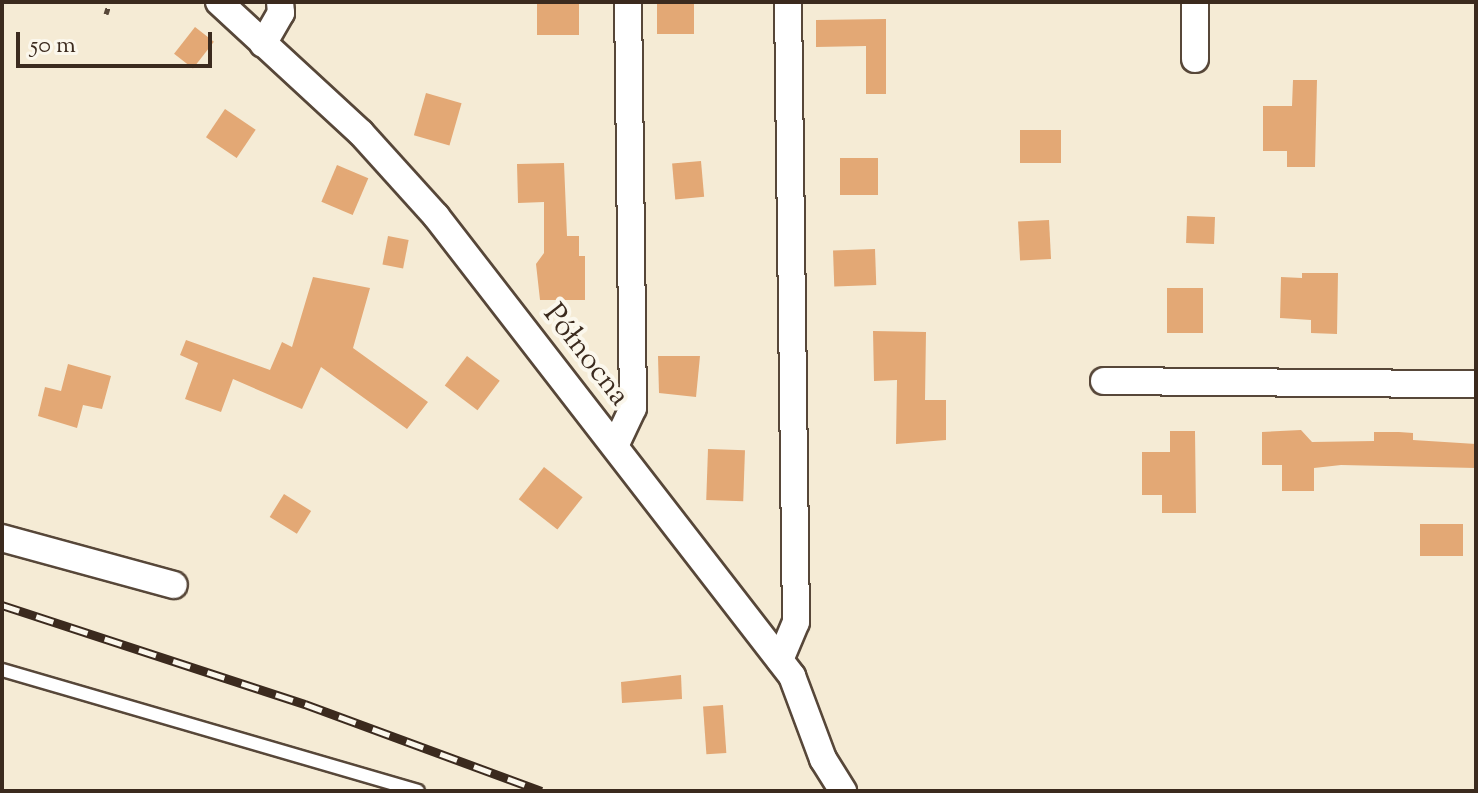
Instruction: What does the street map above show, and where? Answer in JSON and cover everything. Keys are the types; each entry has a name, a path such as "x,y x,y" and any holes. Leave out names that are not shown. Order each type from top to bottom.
{"street":[{"name":"Północna","path":"219,2 361,133 436,216 780,660 802,694 831,777 843,791"},
{"path":"263,44 281,13 280,2"},
{"path":"615,446 633,408 628,2"},
{"path":"780,660 796,622 788,2"},
{"path":"1195,2 1195,59"},
{"path":"1104,381 1476,384"},
{"path":"2,538 174,585"}],"lane":[{"path":"2,670 418,791"}],"path":[{"path":"106,14 110,2"}],"building":[{"path":"537,2 579,2 579,35 537,35"},
{"path":"657,2 694,2 694,34 657,34"},
{"path":"886,19 886,94 866,94 866,46 816,47 816,20"},
{"path":"195,27 214,42 193,69 174,54"},
{"path":"1293,80 1317,80 1315,167 1287,167 1287,151 1263,151 1263,106 1292,106"},
{"path":"426,93 462,103 449,145 414,135"},
{"path":"225,109 256,130 237,158 206,137"},
{"path":"1020,130 1061,130 1061,163 1020,163"},
{"path":"840,158 878,158 878,195 840,195"},
{"path":"701,161 704,197 675,199 672,164"},
{"path":"564,163 567,236 579,236 579,256 585,256 585,300 540,300 536,264 544,253 544,202 518,203 517,164"},
{"path":"337,165 368,178 353,215 321,202"},
{"path":"1187,216 1215,217 1214,244 1186,243"},
{"path":"1049,220 1051,259 1020,261 1018,222"},
{"path":"388,236 409,240 403,268 382,264"},
{"path":"875,249 876,285 834,286 833,250"},
{"path":"1302,273 1338,273 1337,334 1311,333 1311,320 1280,318 1281,277 1302,278"},
{"path":"313,277 370,288 353,348 428,402 407,429 321,367 302,409 233,379 221,412 185,399 198,363 180,355 186,340 270,370 282,342 292,347"},
{"path":"1167,288 1203,288 1203,333 1167,333"},
{"path":"873,331 926,332 925,400 946,400 946,440 896,444 897,380 874,381"},
{"path":"467,356 500,381 477,410 445,386"},
{"path":"658,356 700,356 696,397 659,393"},
{"path":"68,364 111,376 102,409 83,405 77,428 38,416 45,387 61,391"},
{"path":"1301,430 1312,442 1374,441 1374,432 1399,432 1413,433 1413,440 1476,444 1476,468 1341,465 1314,468 1314,491 1282,491 1282,465 1262,465 1262,432"},
{"path":"1170,431 1195,431 1196,513 1162,513 1162,495 1142,495 1142,452 1170,452"},
{"path":"708,449 745,450 743,501 706,500"},
{"path":"544,467 583,497 557,529 519,499"},
{"path":"284,494 311,511 297,534 270,517"},
{"path":"1420,524 1463,524 1463,556 1420,556"},
{"path":"681,675 682,699 622,703 621,682"},
{"path":"723,705 726,753 706,754 703,706"}],"railway":[{"path":"2,605 305,704 542,791"}]}
